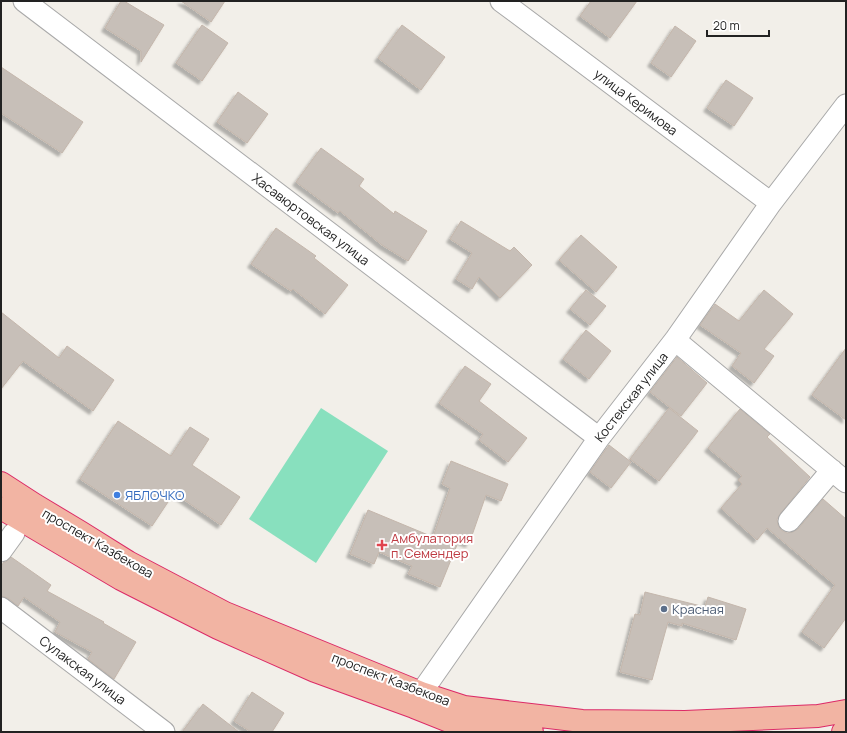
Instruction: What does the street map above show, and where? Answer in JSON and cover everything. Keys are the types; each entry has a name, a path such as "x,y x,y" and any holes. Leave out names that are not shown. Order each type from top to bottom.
{"highway":[{"name":"проспект Казбекова","path":"1,484 128,562 226,613 421,694 464,707 581,727 818,716 846,711"},
{"name":"проспект Казбекова","path":"1,508 121,579 218,628 314,671 459,724 532,732"}],"street":[{"name":"Хасавюртовская улица","path":"24,1 599,438"},
{"name":"улица Керимова","path":"501,1 770,203"},
{"name":"Костекская улица","path":"421,694 599,438 675,340 770,203 846,104"},
{"path":"675,340 839,476 789,520"},
{"path":"1,551 14,533"},
{"name":"Сулакская улица","path":"1,608 164,732"}],"green space":[{"path":"321,408 388,451 316,563 249,519"}],"building":[{"path":"121,1 124,1 164,25 141,62 141,51 105,28"},
{"path":"181,1 225,1 211,22"},
{"path":"591,1 637,1 610,38 580,16"},
{"path":"202,25 228,43 202,81 176,63"},
{"path":"402,25 445,57 421,90 378,58"},
{"path":"675,26 696,41 671,77 651,63"},
{"path":"1,67 83,122 62,153 1,113"},
{"path":"726,80 753,98 734,126 707,108"},
{"path":"238,92 268,114 247,143 217,122"},
{"path":"321,148 364,179 359,186 394,214 395,211 427,231 408,261 382,245 340,211 338,213 296,182"},
{"path":"461,221 510,251 514,247 532,265 500,298 479,277 472,289 456,279 472,253 450,239"},
{"path":"276,228 316,256 314,258 348,285 325,314 293,289 291,291 251,264"},
{"path":"581,235 617,267 596,292 559,260"},
{"path":"586,290 606,306 590,325 570,309"},
{"path":"764,290 793,314 764,349 774,356 754,383 732,366 741,353 700,325 715,304 739,321"},
{"path":"1,312 59,358 67,346 114,380 93,411 23,361 1,389"},
{"path":"586,330 611,351 589,379 563,359"},
{"path":"846,348 846,420 812,395"},
{"path":"677,357 707,383 681,416 650,392"},
{"path":"465,366 491,384 479,401 527,438 508,462 479,440 483,434 439,403"},
{"path":"669,408 698,431 659,481 630,459"},
{"path":"740,409 770,434 767,437 810,477 777,519 781,530 787,533 798,529 823,499 846,519 846,618 824,648 802,632 835,585 767,528 757,540 721,508 742,484 738,480 742,476 708,448"},
{"path":"118,421 171,456 190,427 209,439 192,465 240,497 221,525 174,493 152,526 80,479"},
{"path":"609,445 631,462 611,488 590,472"},
{"path":"451,461 508,484 501,501 486,495 469,544 459,540 440,587 408,574 412,566 379,552 374,564 350,554 368,510 433,537 450,488 442,484"},
{"path":"11,557 51,585 47,591 104,622 103,623 136,642 114,679 88,659 92,652 55,632 60,622 24,597 18,606 8,598 1,596 1,566"},
{"path":"645,592 705,607 708,597 746,609 736,640 682,623 682,626 668,622 652,680 620,672 635,614 640,615"},
{"path":"252,692 284,713 272,732 251,732 234,721"},
{"path":"203,704 239,732 182,732"}],"place":[{"name":"ЯБЛОЧКО","path":"117,495"},
{"name":"Амбулатория п. Семендер","path":"382,545"},
{"name":"Красная","path":"664,609"}]}
